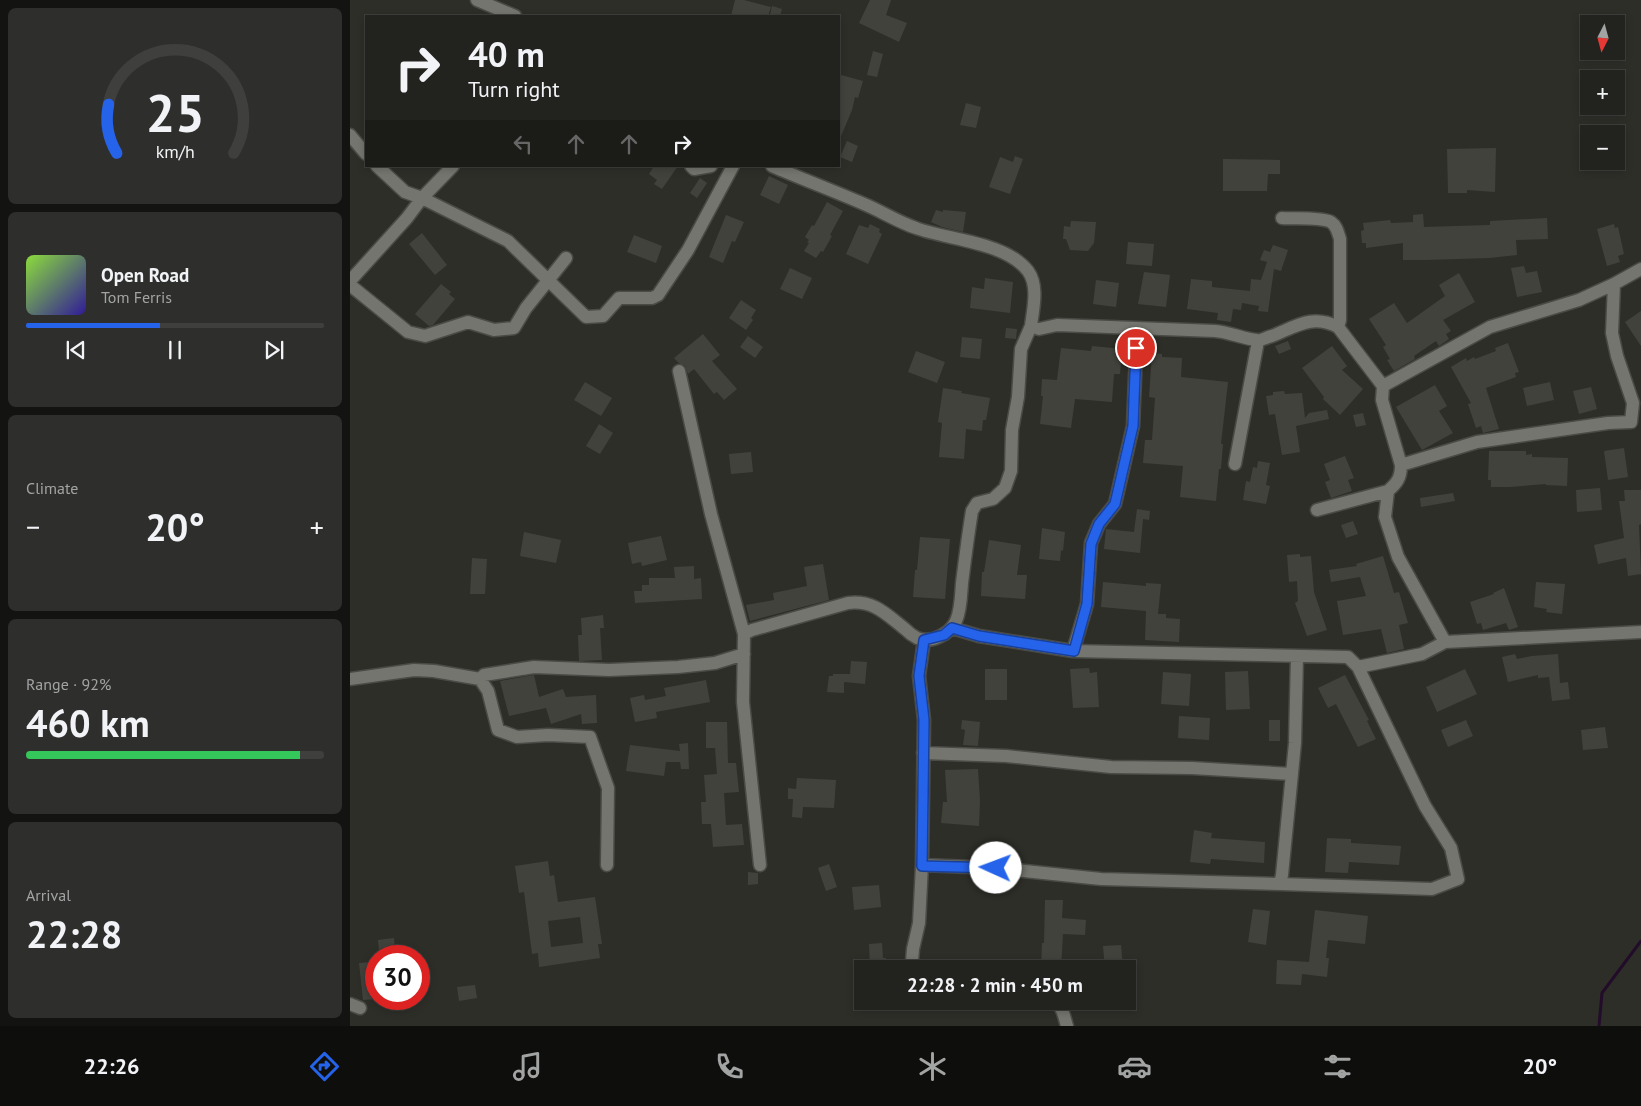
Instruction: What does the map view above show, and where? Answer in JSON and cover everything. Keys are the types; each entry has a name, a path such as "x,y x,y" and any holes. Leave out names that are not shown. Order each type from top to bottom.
{"street":[{"path":"477,0 513,15"},
{"path":"350,135 365,153"},
{"path":"379,167 405,192 422,198 508,241 586,317 603,316 619,298 652,298 658,295 688,250 732,167"},
{"path":"350,281 407,218 422,198 452,167"},
{"path":"692,167 694,169 705,167"},
{"path":"744,634 752,630 848,603 860,602 871,604 909,633 924,640 944,635 952,628 960,604 972,511 977,503 994,499 1004,488 1012,472 1012,430 1018,396 1021,349 1031,326 1035,288 1033,278 1017,260 989,247 914,228 864,204 774,167"},
{"path":"1282,218 1323,220 1331,222 1338,230 1340,240 1340,320 1338,328"},
{"path":"350,285 408,332 425,336 468,322 494,330 514,328 526,308 566,258"},
{"path":"1383,386 1490,327 1579,300 1641,269"},
{"path":"1401,465 1477,442 1608,423 1631,422 1634,403 1617,356 1612,333 1614,284"},
{"path":"1031,326 1039,329 1057,325 1215,331 1229,332 1258,341 1316,320 1327,322 1338,328 1383,386 1382,400 1401,465 1401,475 1397,484 1388,491 1317,510"},
{"path":"1074,651 1087,604 1091,544 1099,524 1115,504 1133,426 1137,329"},
{"path":"1235,464 1258,341"},
{"path":"679,371 711,514 744,634 743,702 760,865"},
{"path":"1388,491 1385,517 1398,557 1445,642"},
{"path":"922,866 996,868 1101,879 1432,889 1458,879 1451,848 1425,806 1358,667 1348,657 1074,651 979,636 952,628"},
{"path":"1358,667 1422,654 1445,642 1641,632"},
{"path":"912,960 912,949 919,923 922,866 924,720 919,676 924,640"},
{"path":"480,679 484,675 534,667 609,670 678,667 715,663 744,654"},
{"path":"1280,884 1295,742 1296,656"},
{"path":"350,679 414,670 434,671 480,679 488,691 498,730 517,737 548,734 590,736 608,788 607,865"},
{"path":"924,753 1006,756 1111,767 1192,768 1292,774"},
{"path":"1062,1010 1067,1026"}],"building":[{"path":"735,0 744,0 771,7 768,15 731,15"},
{"path":"870,0 891,0 886,15 907,23 899,42 859,23"},
{"path":"772,6 782,9 780,15 770,15"},
{"path":"873,51 883,54 877,77 867,75"},
{"path":"841,75 863,81 858,98 855,97 852,110 840,139"},
{"path":"966,103 981,107 976,128 960,125"},
{"path":"847,141 858,146 852,162 840,157"},
{"path":"1496,148 1495,192 1467,190 1467,193 1448,193 1447,149"},
{"path":"1015,156 1023,159 1010,194 989,187 1000,157 1013,162"},
{"path":"1223,159 1280,160 1280,174 1268,174 1267,191 1223,191"},
{"path":"653,167 677,167 662,189 654,184 657,180 649,174"},
{"path":"769,176 788,185 779,204 760,195"},
{"path":"700,178 707,183 697,198 690,193"},
{"path":"827,202 843,211 823,252 821,251 816,258 804,251 809,243 807,242 809,240 805,237 812,225 814,226"},
{"path":"936,210 943,212 943,210 966,212 963,232 931,222"},
{"path":"1423,214 1424,227 1490,225 1490,221 1547,218 1548,239 1516,240 1517,255 1425,260 1403,260 1403,243 1366,248 1366,243 1362,243 1361,231 1364,230 1363,223 1390,220 1391,223 1413,222 1413,215"},
{"path":"726,215 744,222 735,242 732,241 723,263 709,257"},
{"path":"1071,221 1096,222 1094,243 1088,251 1070,250 1066,239 1063,239 1064,226 1070,227"},
{"path":"870,224 880,229 879,232 882,234 868,264 846,254 859,225 868,228"},
{"path":"1614,224 1615,228 1618,227 1624,254 1618,256 1620,262 1607,266 1597,229"},
{"path":"422,233 447,265 435,275 409,244"},
{"path":"634,235 662,246 656,263 627,252"},
{"path":"1128,242 1154,244 1152,266 1126,264"},
{"path":"1273,245 1288,250 1281,271 1274,269 1268,312 1258,311 1259,306 1242,303 1241,310 1233,309 1231,322 1217,320 1218,313 1187,309 1191,279 1212,281 1212,287 1250,291 1251,279 1261,280 1267,262 1260,260 1264,250 1270,252"},
{"path":"1524,266 1526,273 1537,271 1542,292 1517,297 1511,268"},
{"path":"790,268 812,278 802,299 780,289"},
{"path":"1144,272 1170,275 1166,307 1138,304"},
{"path":"1459,273 1475,302 1443,320 1451,331 1446,334 1449,339 1439,346 1436,341 1414,356 1415,359 1394,371 1387,360 1390,359 1383,347 1386,345 1369,319 1394,303 1407,323 1445,296 1439,285"},
{"path":"985,278 1013,282 1010,313 970,308 972,287 984,289"},
{"path":"1096,280 1119,283 1116,307 1093,304"},
{"path":"441,284 451,292 449,294 455,299 433,325 429,326 415,314"},
{"path":"741,300 756,310 751,318 753,320 746,330 729,318"},
{"path":"1641,311 1641,346 1625,322"},
{"path":"1006,328 1017,329 1016,339 1005,338"},
{"path":"703,334 720,355 712,361 737,389 724,400 717,392 714,394 694,369 688,374 685,366 674,358"},
{"path":"748,336 763,347 755,358 740,347"},
{"path":"962,337 982,339 980,359 960,357"},
{"path":"1288,341 1291,349 1279,354 1275,346"},
{"path":"1508,343 1519,372 1515,373 1516,377 1486,388 1499,429 1483,433 1481,426 1476,428 1468,404 1471,403 1451,367 1466,358 1467,361 1496,351 1495,348"},
{"path":"1092,346 1122,349 1120,374 1114,374 1112,402 1075,399 1071,428 1040,424 1043,396 1041,396 1042,379 1057,380 1061,348 1091,351"},
{"path":"1332,346 1347,366 1342,370 1363,389 1340,415 1323,399 1324,397 1302,368"},
{"path":"916,351 945,362 937,383 908,372"},
{"path":"1152,353 1162,354 1162,357 1182,358 1181,377 1228,382 1221,444 1223,444 1221,469 1219,469 1216,501 1180,497 1183,466 1143,463 1145,440 1152,440 1155,398 1149,397"},
{"path":"585,382 612,398 601,416 574,400"},
{"path":"1550,382 1554,400 1527,406 1523,388"},
{"path":"1435,385 1447,406 1439,411 1453,433 1422,450 1396,407"},
{"path":"1591,387 1597,409 1579,414 1573,391"},
{"path":"943,388 990,398 986,420 983,420 982,431 966,429 964,459 939,457 942,423 938,422"},
{"path":"1284,391 1285,394 1302,393 1305,418 1309,413 1327,410 1329,419 1296,426 1300,452 1282,455 1275,414 1269,415 1266,396 1273,395 1273,392"},
{"path":"1363,413 1366,425 1356,427 1353,415"},
{"path":"599,424 613,433 600,454 586,446"},
{"path":"1624,448 1628,477 1608,480 1604,451"},
{"path":"1489,451 1526,451 1526,455 1532,454 1532,457 1568,458 1567,486 1546,484 1491,487 1491,480 1488,480"},
{"path":"751,452 753,472 731,474 729,454"},
{"path":"1345,456 1354,478 1348,480 1352,491 1331,498 1325,482 1330,480 1324,464"},
{"path":"1258,461 1270,463 1266,485 1270,486 1266,504 1243,500 1246,481 1250,482 1253,467 1257,468"},
{"path":"1600,488 1602,510 1577,512 1576,490"},
{"path":"1624,490 1641,490 1641,524 1639,525 1641,574 1628,576 1626,558 1598,564 1594,545 1624,538 1619,501 1625,501"},
{"path":"1453,493 1455,501 1421,507 1420,498"},
{"path":"1137,509 1150,511 1149,520 1143,519 1140,553 1104,549 1106,529 1134,532"},
{"path":"1353,521 1358,534 1346,538 1341,525"},
{"path":"1042,528 1065,532 1060,561 1039,559"},
{"path":"524,532 561,540 556,563 520,556"},
{"path":"661,536 667,560 642,566 641,562 632,564 628,543"},
{"path":"920,537 950,539 945,599 913,597"},
{"path":"989,540 1021,545 1017,575 1027,575 1025,599 981,596 982,572 984,572"},
{"path":"1300,554 1300,557 1311,556 1314,592 1327,630 1307,636 1295,603 1298,601 1297,581 1289,582 1287,555"},
{"path":"1383,556 1394,593 1399,592 1408,623 1399,625 1404,649 1387,653 1381,629 1343,635 1337,601 1366,596 1360,577 1331,582 1329,570 1357,566 1356,564"},
{"path":"472,558 487,559 485,594 470,594"},
{"path":"823,564 829,600 750,621 746,605 774,600 773,593 807,586 804,567"},
{"path":"694,566 694,579 701,578 702,599 635,603 634,591 642,591 642,585 649,585 649,578 675,578 674,567"},
{"path":"1103,582 1146,586 1146,583 1161,584 1158,614 1166,614 1166,618 1180,619 1179,642 1145,640 1146,611 1101,607"},
{"path":"1536,582 1565,584 1562,614 1546,612 1547,609 1534,607"},
{"path":"1504,588 1518,627 1509,630 1506,623 1483,630 1481,623 1477,624 1470,602 1494,594"},
{"path":"603,615 604,628 600,628 602,660 579,661 578,635 582,635 581,618"},
{"path":"1515,654 1517,659 1558,654 1560,683 1568,682 1570,699 1552,701 1549,677 1538,678 1538,675 1508,682 1502,657"},
{"path":"851,661 867,662 865,684 844,682 844,693 827,692 829,676 833,676 833,674 850,674"},
{"path":"1089,668 1090,673 1097,672 1099,707 1073,708 1070,669"},
{"path":"985,669 1007,669 1007,700 985,700"},
{"path":"1465,669 1477,694 1437,712 1426,687"},
{"path":"1248,671 1250,709 1226,710 1225,672"},
{"path":"1163,672 1191,674 1189,706 1161,704"},
{"path":"534,675 539,697 563,689 566,697 596,695 597,723 582,724 581,714 551,724 546,708 509,716 500,681"},
{"path":"1345,675 1369,720 1367,721 1376,739 1358,747 1336,704 1328,708 1318,688"},
{"path":"706,680 710,702 656,712 657,718 635,722 630,698 644,695 645,700 666,696 664,688"},
{"path":"1179,716 1210,718 1209,740 1178,738"},
{"path":"962,720 980,722 978,746 963,745 965,730 961,729"},
{"path":"1269,720 1280,720 1280,741 1269,741"},
{"path":"1466,720 1473,736 1448,747 1441,730"},
{"path":"706,722 727,722 728,763 736,763 739,792 724,793 726,825 742,824 744,845 713,847 711,824 702,824 701,802 706,802 704,775 717,774 715,748 706,748"},
{"path":"1605,727 1608,748 1583,750 1581,730"},
{"path":"688,743 689,769 681,769 680,762 666,762 664,776 626,771 630,745 680,751 679,744"},
{"path":"978,769 979,826 941,823 943,802 947,802 945,770"},
{"path":"797,778 836,780 834,808 803,807 802,818 792,817 793,799 788,799 788,788 796,789"},
{"path":"1194,830 1212,833 1211,838 1265,842 1264,863 1211,859 1210,864 1190,862"},
{"path":"1327,838 1351,839 1351,843 1401,846 1399,865 1349,862 1348,873 1325,872"},
{"path":"548,861 550,876 554,875 558,902 595,897 602,944 598,944 600,958 539,967 538,953 532,954 524,892 519,893 515,866","holes":["580,917 583,943 551,947 548,921"]},
{"path":"829,864 837,887 826,891 818,868"},
{"path":"748,872 758,873 758,884 748,885"},
{"path":"879,885 881,907 854,910 852,887"},
{"path":"1045,900 1063,900 1062,918 1086,920 1085,935 1063,934 1062,960 1041,960 1042,943 1044,943"},
{"path":"1253,909 1270,911 1266,945 1248,942"},
{"path":"1315,910 1368,916 1365,944 1328,940 1326,958 1329,958 1327,977 1302,974 1301,985 1276,984 1277,960 1309,962"},
{"path":"394,938 395,945 378,945 378,940"},
{"path":"882,943 883,958 886,958 886,960 870,960 869,944"},
{"path":"1121,945 1122,960 1104,960 1103,946"},
{"path":"359,963 365,963 365,1000 363,1000"},
{"path":"475,985 477,998 459,1001 457,987"}],"waterway":[{"path":"1599,1026 1602,993 1641,941"}],"route":[{"path":"996,868 922,866 924,720 919,676 924,640 944,635 952,628 979,636 1074,651 1087,604 1091,544 1099,524 1115,504 1133,426 1136,348"}]}
